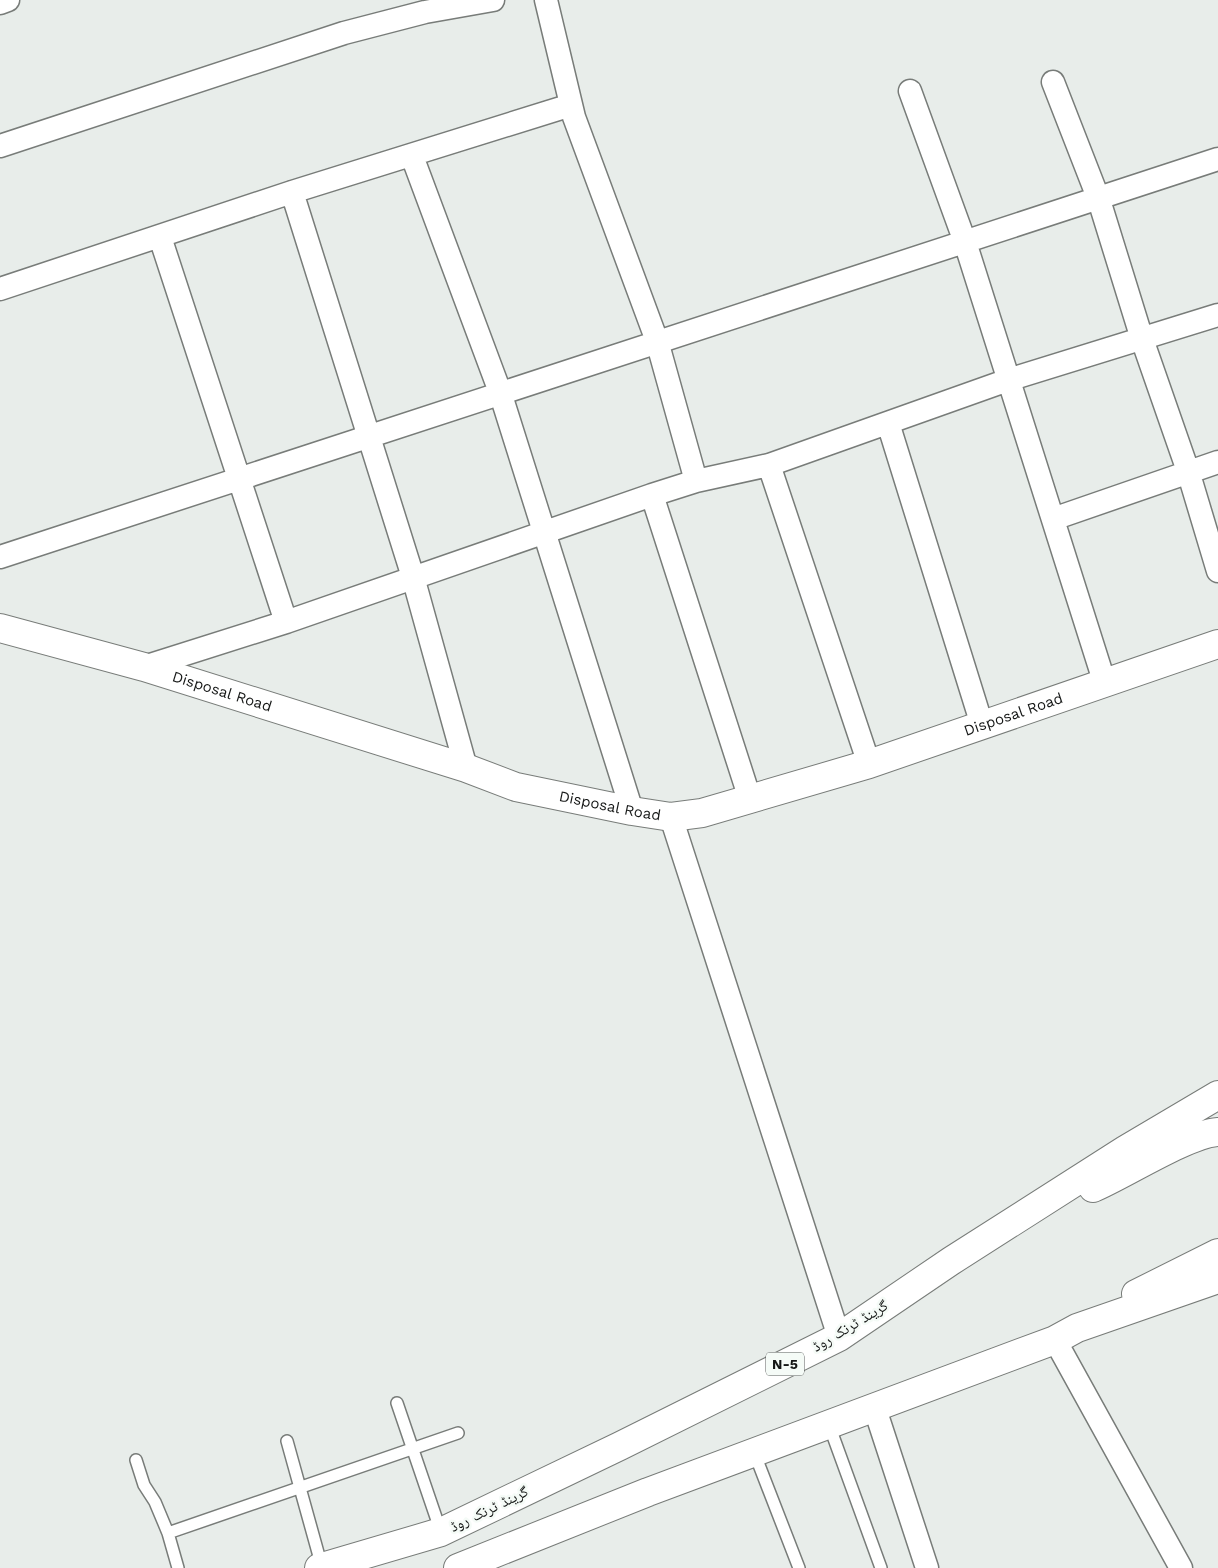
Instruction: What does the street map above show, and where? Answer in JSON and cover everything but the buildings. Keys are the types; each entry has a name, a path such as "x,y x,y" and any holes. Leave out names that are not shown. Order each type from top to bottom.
{"main road":[{"name":"Disposal Road","path":"0,628 144,667 466,768 516,787 632,812 671,817 702,813 869,764 1218,644"},
{"name":"گرینڈ ٹرنک روڈ","path":"321,1568 441,1532 611,1450 839,1336 951,1261 1124,1150 1218,1095"},
{"path":"1015,1221 1100,1185 1188,1142 1211,1132 1218,1132"},
{"path":"1066,1334 1154,1283 1218,1253"},
{"path":"458,1568 754,1452 875,1409 1066,1334 1218,1279"}],"street":[{"path":"0,2 8,0"},
{"path":"0,146 344,34 425,12 493,0"},
{"path":"546,0 571,105 657,341 696,481"},
{"path":"1053,82 1099,200 1142,339 1188,471 1218,571"},
{"path":"910,91 965,242 1105,684"},
{"path":"0,289 292,192 571,105"},
{"path":"412,156 500,392 632,812"},
{"path":"0,558 500,392 1099,200 1218,159"},
{"path":"292,192 368,437 414,577 466,768"},
{"path":"160,237 286,622"},
{"path":"144,667 286,622 652,495 696,481 770,465 1008,380 1218,315"},
{"path":"888,424 982,725"},
{"path":"1053,520 1218,462"},
{"path":"770,465 869,764"},
{"path":"652,495 750,799"},
{"path":"671,817 839,1336"},
{"path":"1066,1334 1181,1568"},
{"path":"875,1409 927,1568"}],"lane":[{"path":"396,1403 441,1532"},
{"path":"829,1424 881,1568"},
{"path":"168,1533 458,1432"},
{"path":"287,1441 321,1568"},
{"path":"754,1452 799,1568"},
{"path":"136,1460 144,1486 155,1502 168,1533 178,1568"}]}
